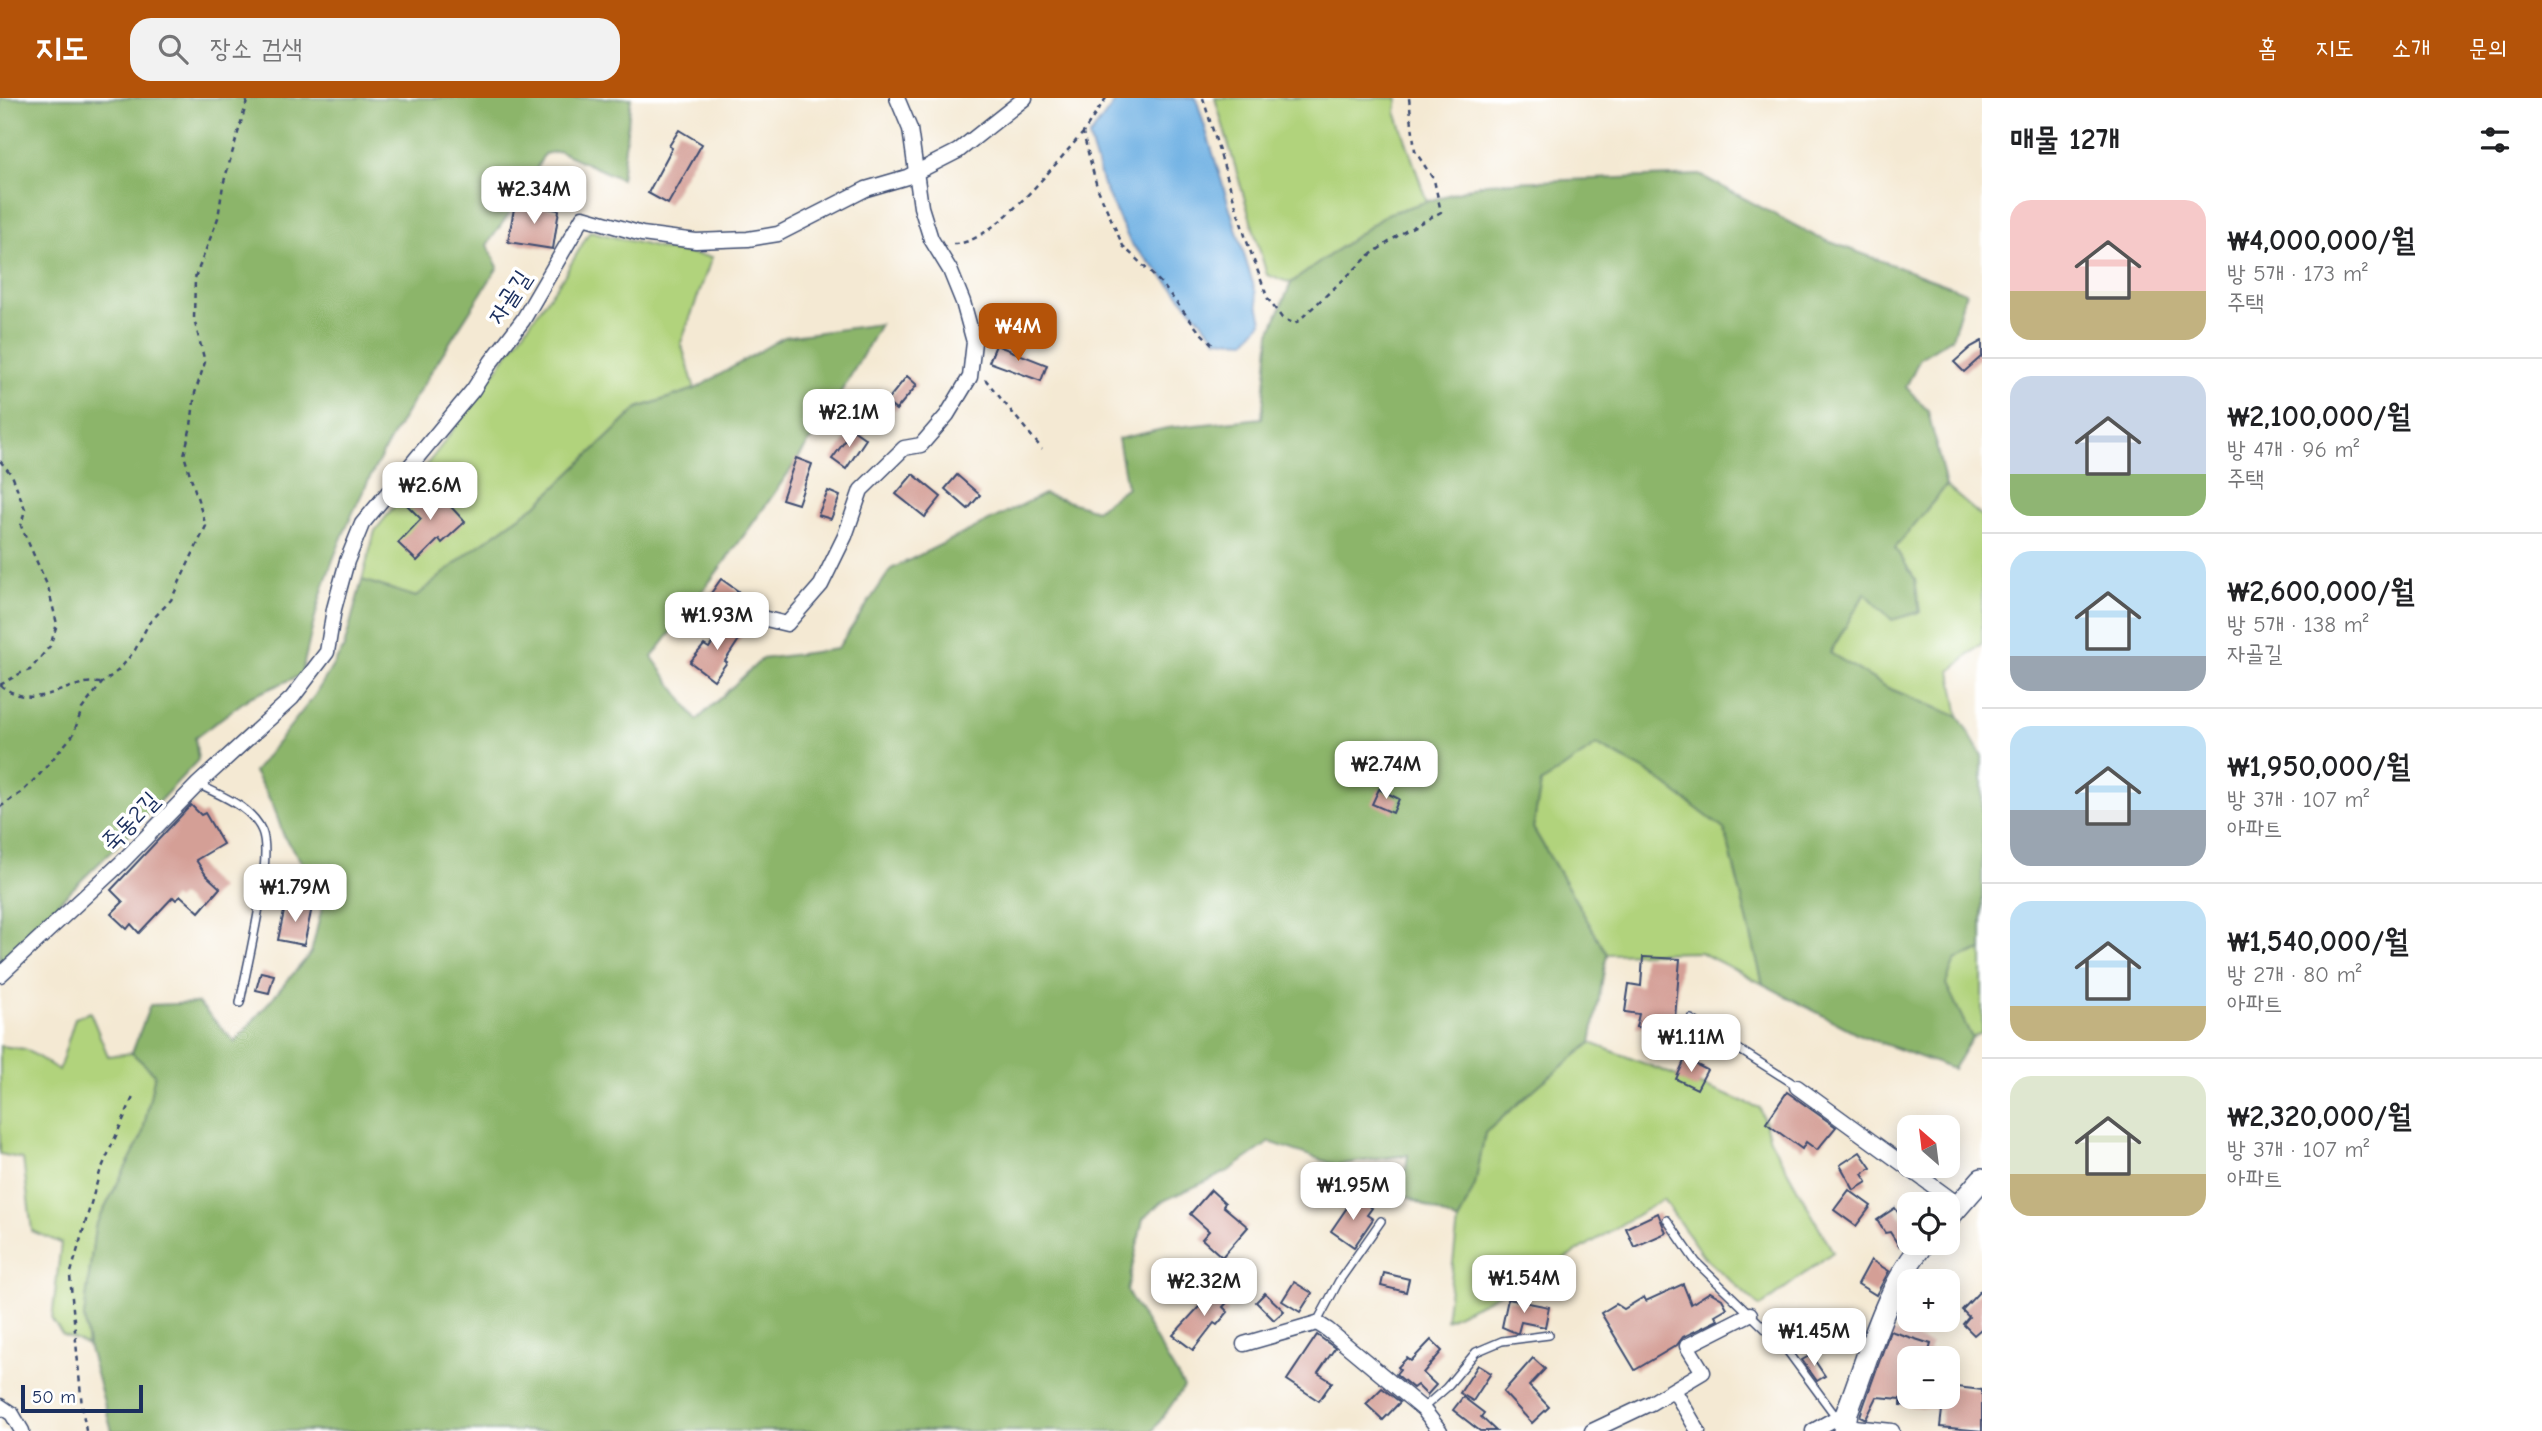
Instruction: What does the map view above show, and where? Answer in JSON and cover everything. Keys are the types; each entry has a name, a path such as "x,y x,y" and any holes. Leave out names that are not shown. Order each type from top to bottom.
{"main road":[{"path":"1960,1203 1982,1179"},
{"path":"1843,1422 1888,1305 1914,1255"}],"street":[{"path":"758,617 787,624 821,585 845,536 861,490 904,448 921,445 947,415 970,377 974,342 963,302 950,270 933,243 921,208 910,129 897,98"},
{"name":"자골길","path":"292,698 327,652 334,609 347,561 362,524 473,390 523,320 583,217 642,234 696,241 748,239 778,234 866,189 907,177 958,152 1025,98"},
{"name":"죽동2길","path":"0,975 121,863 198,784 292,698"},
{"path":"1797,1087 1929,1192"},
{"path":"1592,1431 1674,1390 1703,1372 1687,1346 1750,1314"},
{"path":"1244,1344 1317,1323 1423,1409 1440,1431"},
{"path":"1674,1390 1698,1431"},
{"path":"0,1406 12,1414 22,1431"},
{"path":"1813,1431 1843,1422 1892,1431"}],"lane":[{"path":"198,784 242,806 263,832 266,867 240,1003"},
{"path":"1691,1019 1797,1087"},
{"path":"1667,1220 1696,1262 1786,1349 1843,1422"},
{"path":"1317,1323 1339,1281 1381,1221"},
{"path":"1423,1409 1446,1388 1476,1352 1502,1341 1549,1335"}],"path":[{"path":"0,807 22,792 73,735 82,709 102,684 120,669 135,650 149,623 171,600 206,526 184,455 195,393 205,362 194,319 195,278 218,218 223,185 248,98"},
{"path":"933,243 963,244 991,230 1083,132 1106,98"},
{"path":"1203,98 1246,239 1268,299 1282,318 1295,324 1370,256 1402,233 1441,212 1434,180 1415,151 1409,98"},
{"path":"1083,132 1097,187 1123,246 1161,282 1213,345"},
{"path":"972,363 1042,449"},
{"path":"0,461 12,475 24,509 21,526 48,587 57,624 50,646 30,670 0,685 9,692 35,698 85,683 102,684"},
{"path":"86,1431 70,1276 100,1172 134,1096"}],"green space":[{"path":"0,98 631,98 621,179 559,151 544,154 527,188 487,245 498,267 402,419 359,498 325,582 301,675 250,697 195,738 198,760 125,838 58,903 67,909 0,976"},
{"path":"1215,98 1398,98 1396,112 1427,202 1387,214 1291,283 1267,275"},
{"path":"1700,175 1817,237 1966,292 1952,338 1920,358 1906,387 1928,411 1946,486 1895,548 1915,579 1920,612 1892,620 1865,593 1830,653 1888,688 1959,717 1982,756 1982,950 1955,960 1946,984 1972,1038 1953,1069 1862,1036 1763,984 1725,830 1653,775 1597,745 1541,783 1533,828 1607,954 1591,1043 1485,1133 1475,1185 1458,1222 1402,1194 1408,1155 1336,1165 1270,1142 1227,1172 1161,1202 1143,1219 1127,1291 1184,1387 1153,1431 112,1431 88,1345 84,1317 95,1227 142,1136 155,1074 132,1053 150,1005 198,1003 235,1042 311,953 325,895 284,837 273,805 254,772 315,695 344,647 362,580 416,597 467,554 539,503 638,408 695,389 784,337 880,324 801,454 652,657 697,720 762,659 837,649 891,569 1044,494 1096,510 1127,487 1118,439 1167,428 1262,418 1270,333 1291,283 1387,214 1486,183"},
{"path":"590,231 670,251 712,257 681,343 695,389 638,408 539,503 467,554 416,597 362,580 375,531 442,445 564,276"},
{"path":"1946,486 1982,517 1982,643 1951,671 1959,717 1888,688 1830,653 1865,593 1915,579 1895,548"},
{"path":"1597,744 1653,775 1725,830 1763,984 1700,952 1607,954 1533,828 1541,783"},
{"path":"1982,950 1982,1033 1972,1038 1945,984 1955,960"},
{"path":"90,1012 108,1056 132,1053 155,1074 142,1136 95,1227 84,1317 88,1345 63,1335 52,1320 61,1243 32,1231 23,1159 0,1154 0,1046 25,1049 59,1070 75,1018"},
{"path":"1591,1043 1760,1108 1770,1139 1833,1252 1760,1307 1704,1257 1663,1199 1538,1275 1446,1320 1458,1222 1475,1185 1485,1133"}],"water":[{"path":"1118,98 1196,98 1255,290 1262,322 1246,341 1217,339 1162,275 1131,244 1103,185 1089,137"}],"building":[{"path":"679,130 702,144 668,204 648,193"},
{"path":"515,203 559,210 553,249 508,242"},
{"path":"1982,341 1982,356 1964,372 1954,362"},
{"path":"996,345 1047,365 1041,381 989,362"},
{"path":"907,376 917,385 896,410 886,402"},
{"path":"853,430 866,439 846,469 832,459"},
{"path":"796,458 812,464 798,504 782,499"},
{"path":"913,474 941,497 925,517 896,494"},
{"path":"957,475 980,495 968,509 945,489"},
{"path":"428,482 465,522 442,543 439,539 417,561 398,543 421,519 405,503"},
{"path":"828,491 840,496 831,519 818,515"},
{"path":"721,579 738,591 717,620 700,609"},
{"path":"725,624 742,635 714,680 690,662 704,645 709,648"},
{"path":"1379,789 1399,799 1393,813 1372,804"},
{"path":"191,805 201,815 205,813 223,844 196,860 206,875 220,888 199,912 181,896 176,900 173,897 139,933 131,924 127,929 111,914 123,902 111,890"},
{"path":"286,902 312,907 304,945 278,940"},
{"path":"1643,957 1680,959 1674,1030 1636,1027 1639,1014 1625,1012 1629,984 1641,986"},
{"path":"261,972 274,975 269,993 256,990"},
{"path":"1685,1059 1707,1070 1697,1089 1676,1079"},
{"path":"1787,1092 1836,1127 1817,1150 1806,1142 1802,1149 1766,1123"},
{"path":"1860,1152 1871,1168 1862,1174 1867,1182 1854,1190 1840,1165"},
{"path":"1211,1190 1225,1203 1223,1206 1248,1227 1222,1257 1202,1239 1209,1231 1190,1214"},
{"path":"1849,1190 1871,1206 1856,1226 1834,1210"},
{"path":"1355,1196 1372,1208 1367,1215 1373,1219 1354,1247 1331,1231"},
{"path":"1895,1208 1897,1243 1890,1232 1885,1233 1877,1220"},
{"path":"1658,1213 1666,1233 1634,1247 1626,1228"},
{"path":"1871,1260 1889,1271 1876,1295 1858,1284"},
{"path":"1384,1273 1409,1279 1406,1292 1381,1286"},
{"path":"1294,1282 1312,1293 1300,1312 1282,1301"},
{"path":"1220,1284 1233,1296 1223,1307 1228,1312 1217,1325 1214,1323 1193,1350 1173,1335"},
{"path":"1683,1284 1691,1304 1710,1292 1722,1299 1727,1308 1715,1315 1718,1320 1683,1337 1677,1345 1635,1370 1601,1313 1616,1304 1624,1309 1644,1297 1646,1301"},
{"path":"1982,1289 1982,1330 1974,1335 1963,1324 1969,1317 1962,1310"},
{"path":"1265,1293 1284,1311 1274,1320 1256,1302"},
{"path":"1508,1299 1549,1307 1545,1327 1521,1322 1516,1333 1502,1327"},
{"path":"1890,1331 1931,1344 1897,1346 1897,1399 1877,1397 1866,1419 1860,1416"},
{"path":"1317,1335 1335,1348 1318,1373 1332,1382 1319,1401 1287,1380"},
{"path":"1431,1340 1442,1351 1423,1373 1436,1385 1427,1395 1417,1385 1413,1388 1396,1374 1400,1369 1398,1367 1407,1358 1411,1361"},
{"path":"1811,1355 1825,1376 1817,1381 1802,1360"},
{"path":"1533,1358 1545,1369 1529,1386 1549,1407 1532,1423 1503,1392"},
{"path":"1478,1365 1491,1373 1473,1401 1460,1393"},
{"path":"1960,1387 1982,1390 1982,1431 1940,1427 1942,1410 1934,1409 1960,1409"},
{"path":"1382,1388 1400,1402 1383,1420 1366,1404"},
{"path":"1463,1397 1484,1413 1481,1417 1496,1431 1480,1431 1453,1410"}]}
